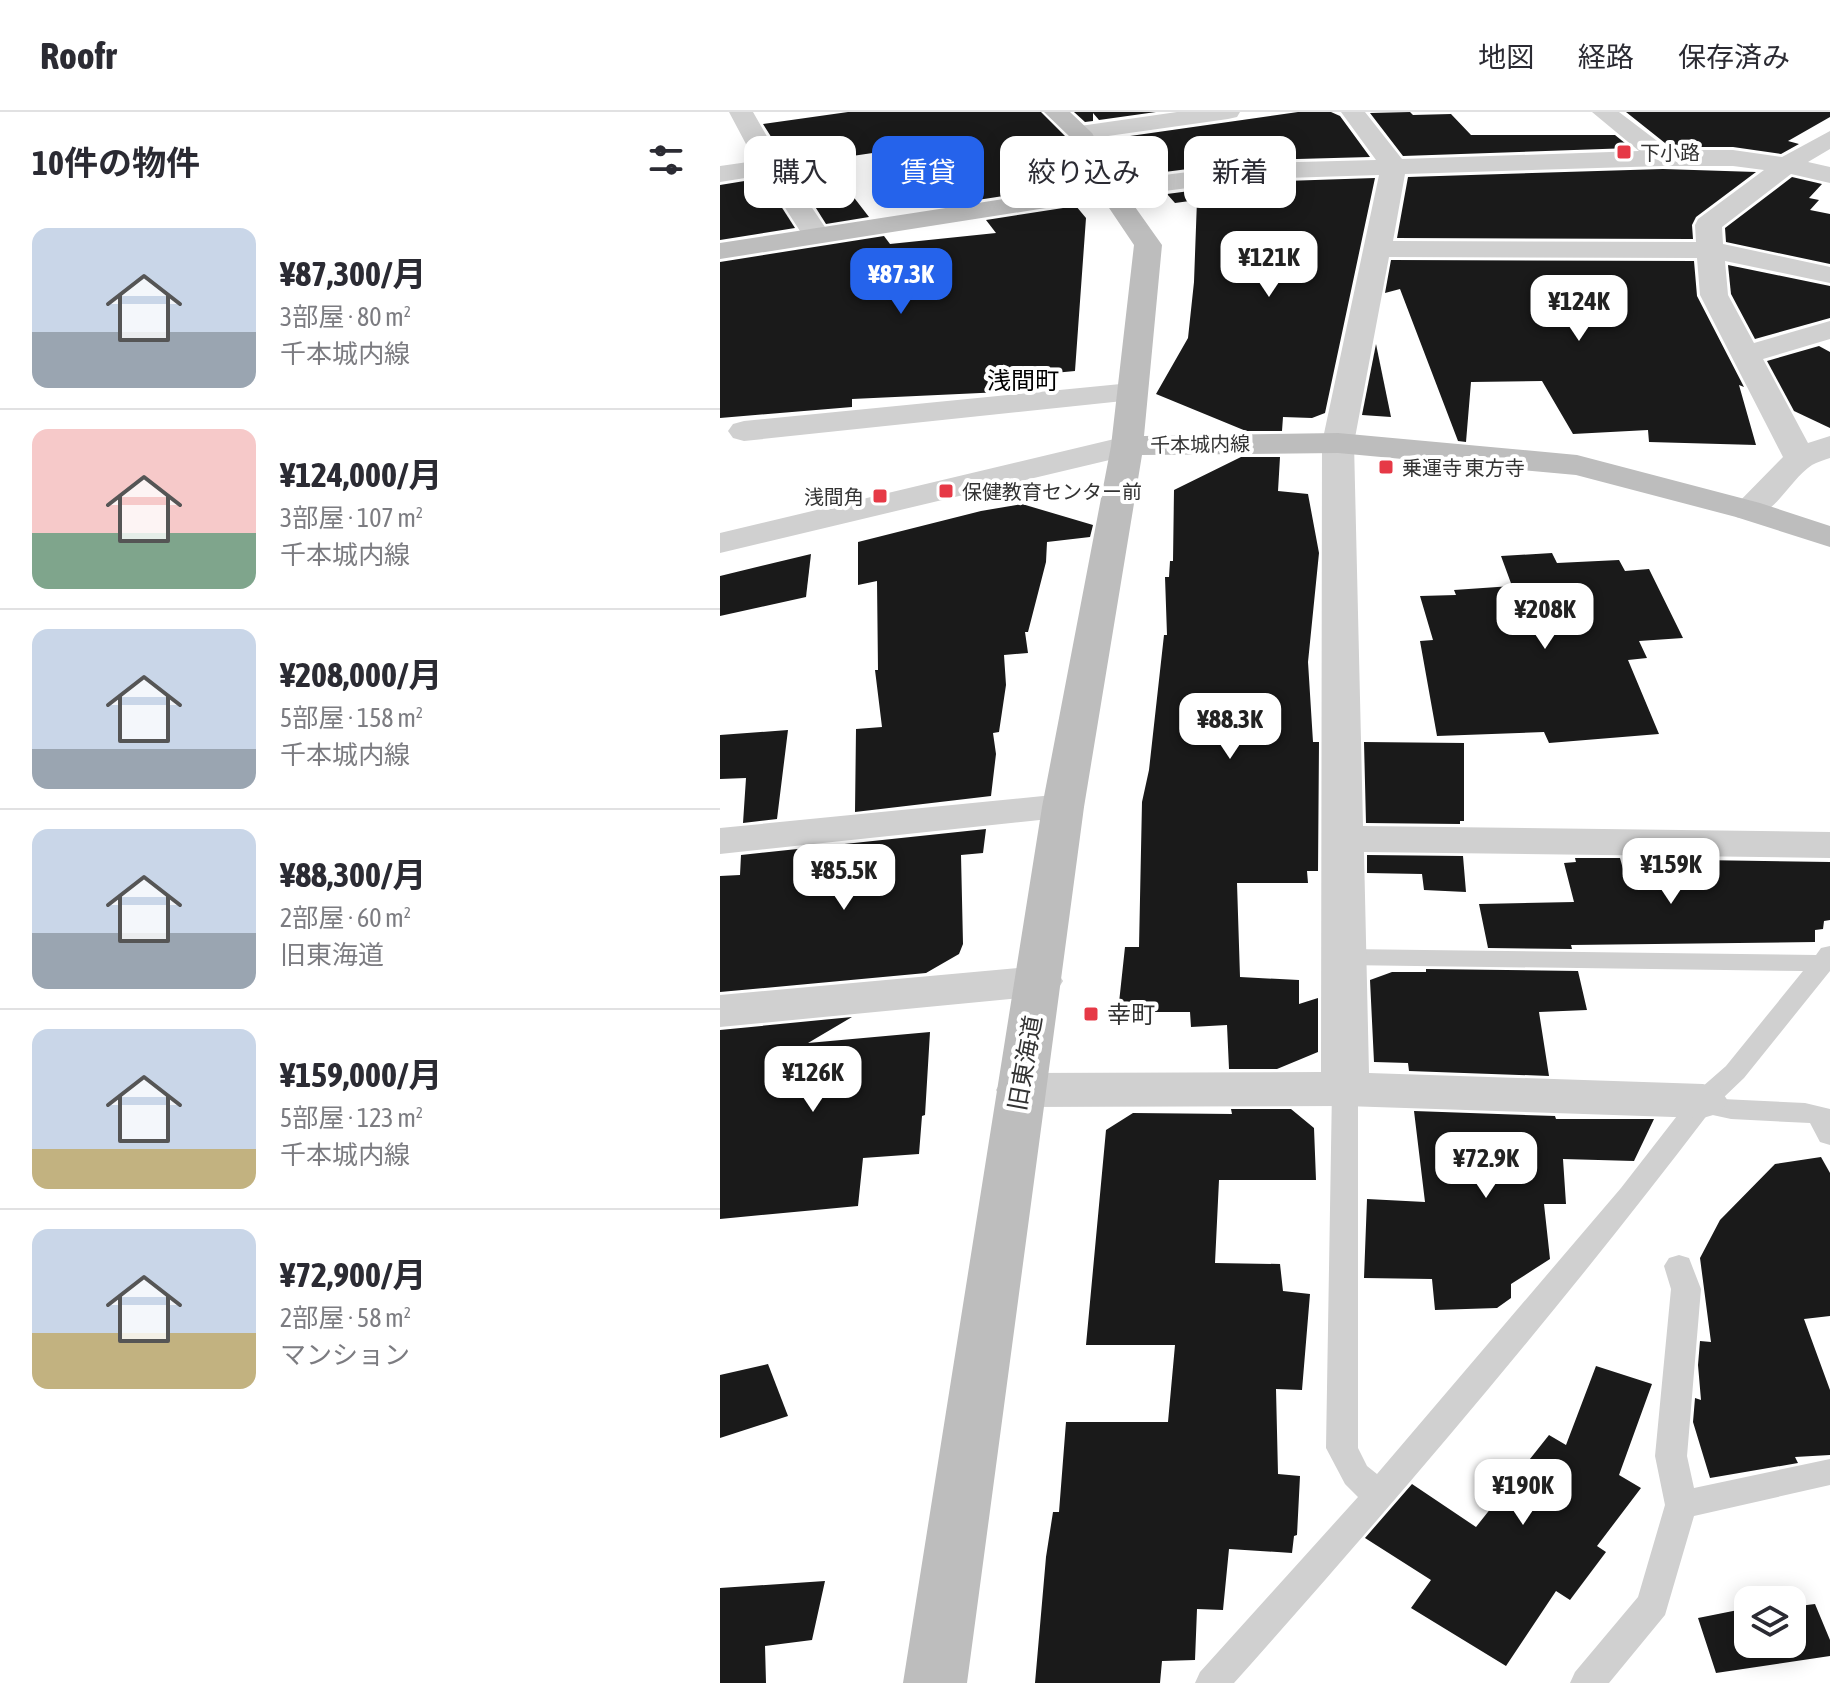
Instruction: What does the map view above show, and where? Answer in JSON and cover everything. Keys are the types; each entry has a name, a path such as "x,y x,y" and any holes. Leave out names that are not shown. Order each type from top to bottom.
{"main road":[{"path":"1056,112 1080,133"},
{"path":"720,251 1000,207"},
{"name":"千本城内線","path":"1122,208 1148,245 1127,446 1234,442 1338,443 1577,465 1748,510 1830,537"},
{"name":"旧東海道","path":"935,1683 1063,807 1127,446"}],"street":[{"path":"741,112 754,136"},
{"path":"1080,133 1228,112"},
{"path":"1345,1089 1338,443 1394,166 1353,112"},
{"path":"1604,112 1663,158"},
{"path":"1748,510 1815,452 1745,355 1714,295 1708,225 1786,165 1830,138"},
{"path":"1168,183 1258,171 1663,158 1733,158 1830,175"},
{"path":"720,174 744,170"},
{"path":"799,208 817,236"},
{"path":"1377,249 1710,250 1830,275"},
{"path":"1745,355 1830,330"},
{"path":"744,431 1131,392"},
{"path":"720,543 1127,446"},
{"path":"720,841 1063,807"},
{"path":"1341,839 1830,845"},
{"path":"720,1011 1040,981"},
{"path":"1020,1090 1345,1089 1703,1101"}],"lane":[{"path":"1343,957 1826,958"},
{"path":"1212,1683 1378,1495 1631,1195 1703,1101 1735,1072 1826,958"},
{"path":"1345,1089 1342,1448 1356,1475 1378,1495"},
{"path":"1703,1101 1727,1111 1804,1111 1820,1116 1830,1135"},
{"path":"1587,1683 1653,1604 1681,1505 1671,1456 1686,1289 1679,1266"},
{"path":"1681,1505 1830,1472"}],"building":[{"path":"848,112 1041,112 1065,136 1000,136 1000,197 984,199 984,136 872,136 872,153 856,155 856,136 771,136 763,124"},
{"path":"1074,112 1156,112 1099,120 1093,113 1093,121 1085,122"},
{"path":"1298,112 1331,112 1340,116 1370,157 1296,159 1296,136 1184,136 1184,170 1168,172 1168,136 1130,136"},
{"path":"1410,112 1413,115 1451,114 1471,135 1615,135 1631,148 1403,156 1370,113"},
{"path":"1626,112 1830,112 1830,117 1788,141 1799,144 1781,154 1733,147 1670,147"},
{"path":"1663,169 1756,172 1696,217 1692,225 1693,239 1397,238 1408,177"},
{"path":"1792,177 1822,184 1809,198 1819,200 1810,210 1830,214 1830,264 1726,242 1725,228"},
{"path":"1375,178 1325,413 1312,418 1283,417 1282,431 1246,431 1156,394 1188,338 1197,208 1296,208 1296,181"},
{"path":"744,181 744,208 782,208 795,228 720,240 720,185"},
{"path":"1184,192 1184,202 1175,203 1168,194"},
{"path":"856,200 869,217 826,224 816,208 856,208"},
{"path":"1063,208 1078,208 1086,218 1075,371 1000,378 1002,392 852,399 852,407 720,418 720,262 884,236 890,244 996,233 986,220"},
{"path":"1391,260 1694,261 1697,296 1744,387 1739,385 1756,445 1649,442 1648,430 1573,434 1542,381 1471,382 1466,442 1458,441 1400,289 1385,293"},
{"path":"1728,265 1830,286 1830,318 1755,339 1731,294"},
{"path":"1376,344 1391,417 1362,415"},
{"path":"1819,346 1830,352 1830,428 1794,411 1767,361"},
{"path":"1241,457 1280,457 1278,491 1308,494 1319,553 1308,662 1313,742 1319,742 1318,871 1307,871 1308,883 1237,883 1240,977 1299,980 1299,1004 1318,998 1318,1052 1277,1069 1229,1069 1227,1025 1191,1027 1190,1012 1118,1012 1125,947 1139,947 1142,802 1149,770 1164,635 1167,635 1165,577 1169,577 1170,561 1173,561 1174,490"},
{"path":"1022,504 1093,525 1090,537 1047,542 1046,562 1028,632 1025,632 1028,653 1004,655 1006,685 999,732 993,733 996,754 991,796 855,812 856,729 882,727 875,670 878,670 877,581 858,585 858,542 981,511"},
{"path":"1552,553 1557,563 1619,560 1625,571 1649,569 1683,638 1639,641 1647,658 1628,660 1659,734 1549,743 1544,732 1437,736 1420,641 1433,640 1420,596 1456,595 1454,590 1512,586 1501,556"},
{"path":"811,554 806,597 720,616 720,576"},
{"path":"788,730 777,819 743,823 746,778 720,779 720,735"},
{"path":"1364,742 1464,743 1464,821 1460,824 1366,823"},
{"path":"986,829 983,853 961,855 963,944 959,954 926,973 720,992 720,876 740,875 741,855"},
{"path":"1367,855 1463,856 1466,892 1424,890 1422,874 1367,873"},
{"path":"1575,858 1620,858 1623,869 1703,871 1700,860 1830,862 1830,920 1824,921 1823,929 1815,930 1815,942 1571,945 1572,949 1488,948 1479,904 1574,902 1564,863 1576,862"},
{"path":"1426,969 1578,971 1587,1010 1539,1012 1549,1076 1409,1071 1408,1063 1374,1062 1370,980 1392,972 1426,972"},
{"path":"852,1017 808,1043 930,1032 925,1115 922,1116 919,1154 863,1158 858,1206 720,1219 720,1030"},
{"path":"1231,1109 1291,1109 1314,1128 1316,1180 1219,1180 1215,1263 1280,1264 1283,1291 1310,1294 1302,1390 1276,1389 1278,1474 1300,1476 1297,1535 1294,1536 1292,1553 1229,1549 1223,1610 1197,1609 1195,1660 1162,1661 1160,1683 1035,1683 1046,1557 1053,1512 1059,1512 1066,1422 1168,1422 1175,1345 1086,1345 1106,1130 1133,1113 1232,1114"},
{"path":"1414,1111 1555,1116 1556,1119 1654,1119 1634,1161 1563,1159 1566,1204 1544,1204 1550,1259 1511,1284 1511,1298 1497,1308 1435,1310 1432,1279 1364,1278 1367,1199 1425,1202"},
{"path":"1821,1157 1830,1173 1830,1316 1804,1319 1830,1390 1830,1455 1795,1457 1798,1463 1710,1478 1693,1422 1695,1398 1701,1400 1698,1365 1700,1341 1711,1342 1700,1258 1720,1220 1775,1164"},
{"path":"768,1364 788,1416 720,1438 720,1375"},
{"path":"1596,1366 1652,1384 1619,1475 1641,1488 1597,1546 1606,1552 1570,1600 1556,1591 1506,1666 1411,1608 1431,1580 1365,1538 1412,1484 1476,1527 1549,1435 1566,1445"},
{"path":"825,1581 812,1640 765,1646 766,1683 720,1683 720,1588"},
{"path":"1815,1604 1830,1640 1830,1656 1716,1673 1698,1618 1734,1611 1734,1658 1806,1658 1806,1605"}],"place":[{"name":"下小路","path":"1624,152"},
{"name":"乗運寺 東方寺","path":"1386,467"},
{"name":"保健教育センター前","path":"946,491"},
{"name":"浅間角","path":"880,496"},
{"name":"幸町","path":"1091,1014"}],"district":[{"name":"浅間町","path":"1023,380"}]}
